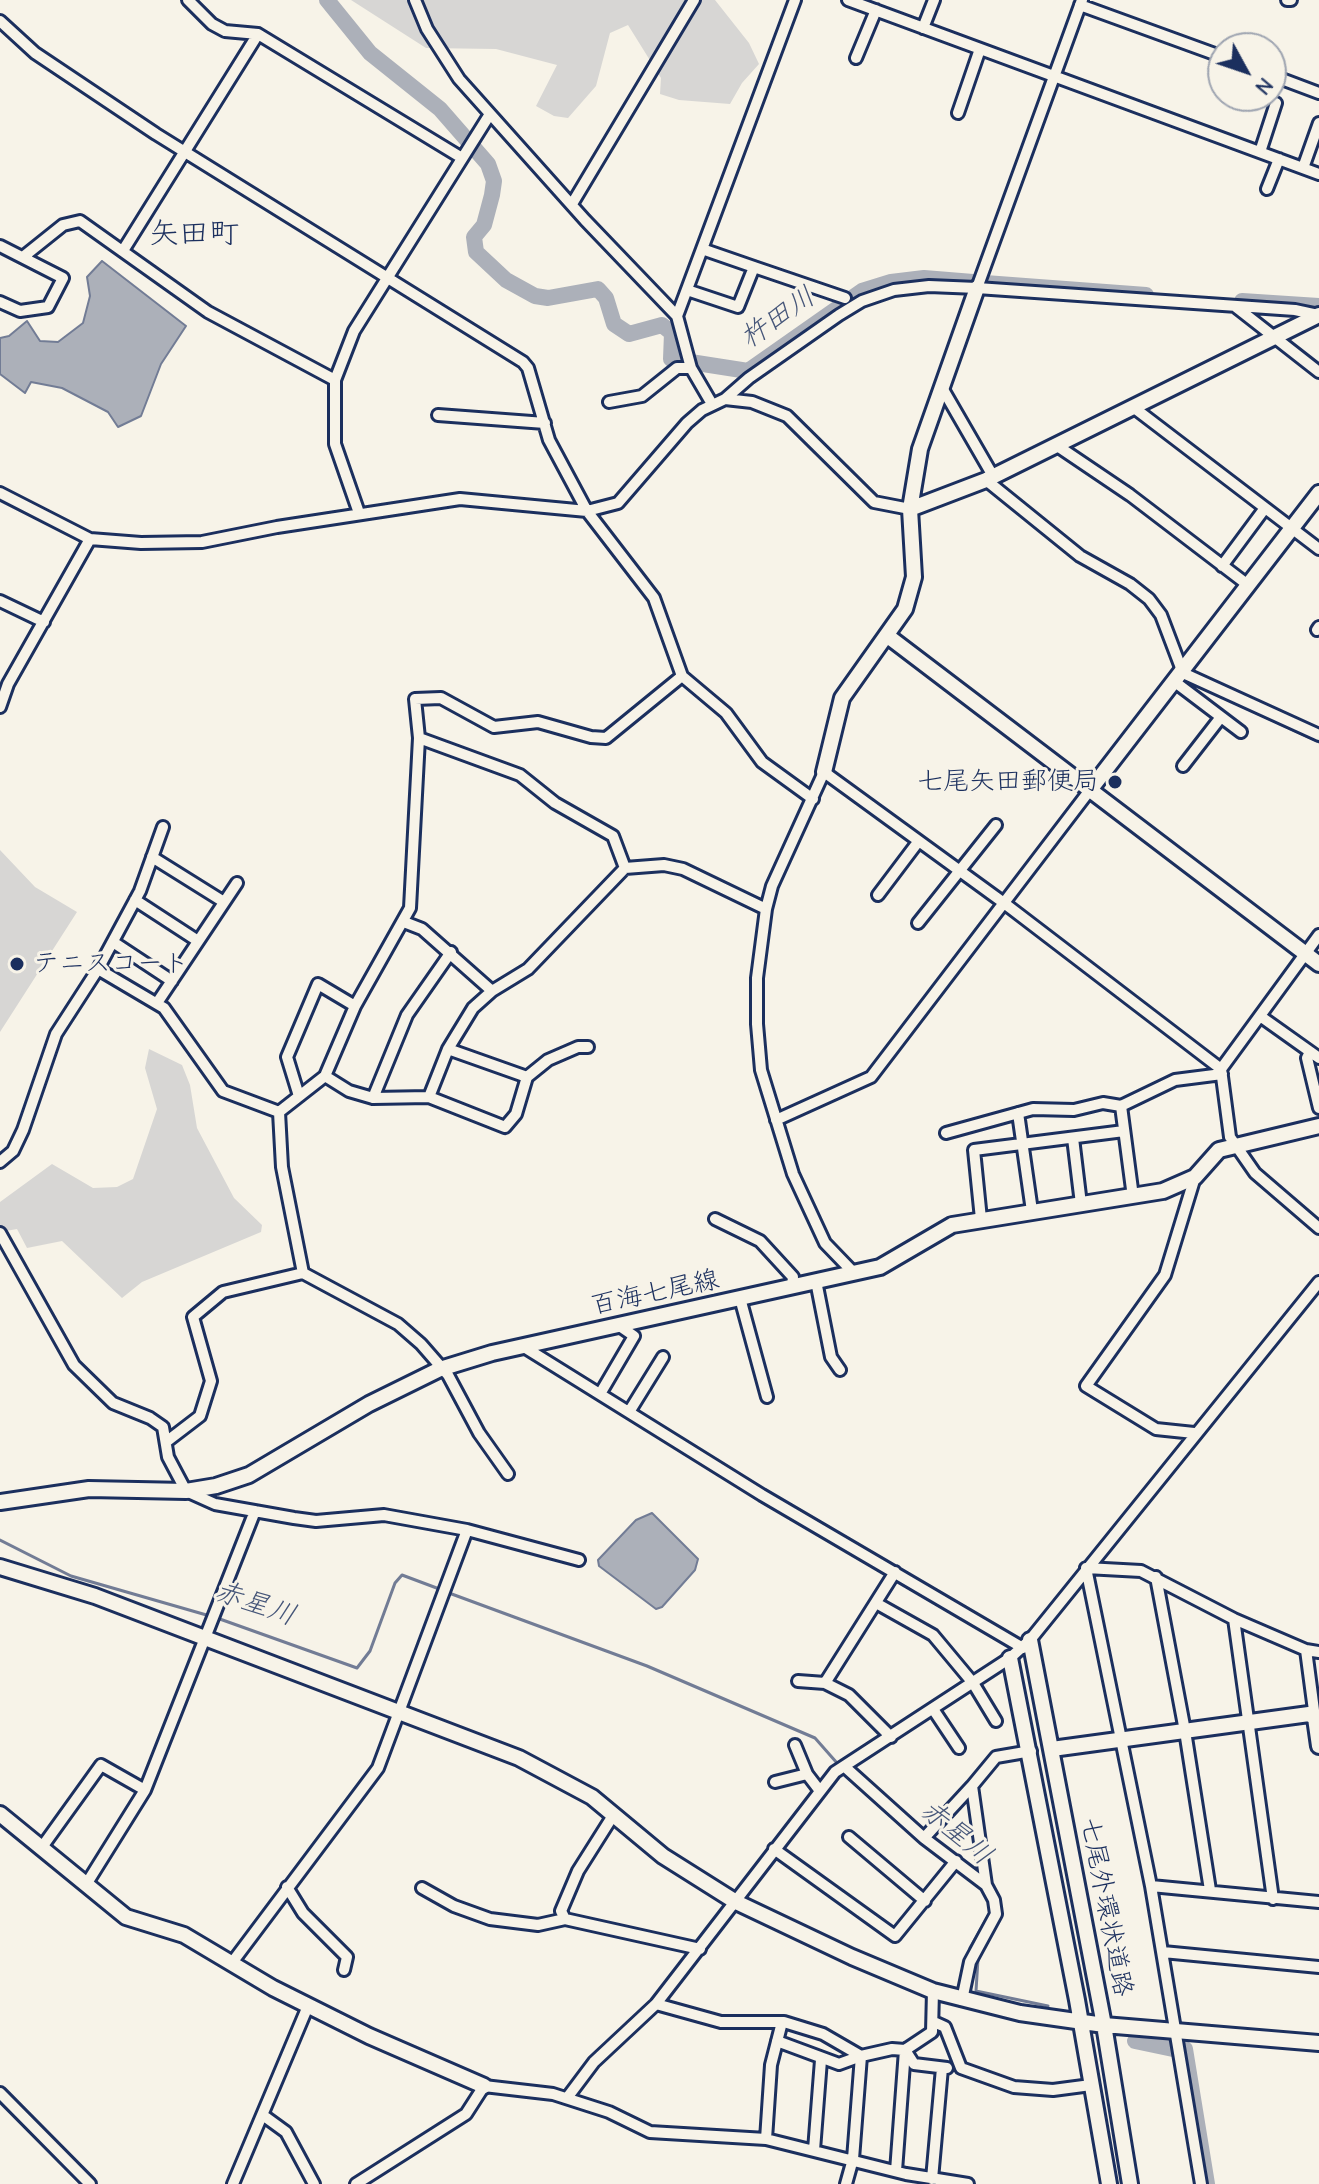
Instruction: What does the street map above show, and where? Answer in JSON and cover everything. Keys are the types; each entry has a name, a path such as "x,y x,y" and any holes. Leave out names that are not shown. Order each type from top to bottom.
{"street":[{"path":"188,0 212,24 225,31 258,34 468,149"},
{"path":"415,0 427,29 459,79 677,316 690,364 712,404"},
{"path":"572,204 694,0"},
{"path":"677,316 795,0"},
{"path":"848,0 1319,174"},
{"path":"923,28 934,0"},
{"path":"852,1271 825,1243 818,1231 776,1120 761,1070 757,978 772,886 824,772 842,698 889,637 905,609 914,577 910,509 920,449 1081,3 1207,51"},
{"path":"856,58 876,10"},
{"path":"0,21 35,53 185,151 523,362 549,440 587,511 615,549 639,574 654,598 682,676 726,713 762,762 813,799"},
{"path":"124,249 258,34"},
{"path":"958,113 980,49"},
{"path":"1287,81 1319,93"},
{"path":"1260,152 1273,112"},
{"path":"359,513 335,444 335,380 354,331 490,114"},
{"path":"1303,168 1319,123"},
{"path":"1267,189 1279,159"},
{"path":"23,257 63,225 80,221 124,249 208,312 335,380"},
{"path":"0,246 63,278 48,307 20,311 0,302"},
{"path":"702,249 845,298"},
{"path":"687,290 738,307 754,267"},
{"path":"0,493 90,539 141,543 202,542 359,513 460,499 587,511 618,503 687,423 712,404 725,399 749,378 862,301 894,290 929,286 977,288 1295,310 1319,315"},
{"path":"1236,307 1270,337 1319,372"},
{"path":"725,399 752,402 787,416 874,502 910,509 990,478 1319,315"},
{"path":"609,402 642,396 677,368 690,364"},
{"path":"941,386 990,478 1080,556 1130,584 1149,599 1161,615 1179,678 1241,732"},
{"path":"1133,407 1319,549"},
{"path":"438,415 545,423"},
{"path":"1056,445 1130,495 1248,585"},
{"path":"776,1120 871,1077 1319,493"},
{"path":"1222,566 1265,508"},
{"path":"0,707 8,684 90,539"},
{"path":"0,601 44,622"},
{"path":"889,637 1319,964"},
{"path":"279,1112 325,1076 355,1006 410,908 419,738 415,699 441,698 494,727 538,722 591,737 606,738 682,676"},
{"path":"1179,678 1319,735"},
{"path":"1183,766 1221,717"},
{"path":"419,738 520,775 555,803 613,836 625,868"},
{"path":"824,772 1004,903 1221,1071"},
{"path":"918,923 996,825"},
{"path":"0,1162 13,1151 56,1034 98,969 135,900 163,827"},
{"path":"878,895 918,842"},
{"path":"152,857 224,902"},
{"path":"429,1097 448,1049 473,1008 492,991 528,969 625,868 664,865 683,869 766,909"},
{"path":"157,1003 237,883"},
{"path":"135,900 198,941"},
{"path":"404,922 422,929 492,991"},
{"path":"1319,935 1221,1071 1230,1137 1255,1173 1319,1228"},
{"path":"113,942 172,981"},
{"path":"373,1098 407,1015 451,952"},
{"path":"98,969 164,1008 223,1091 279,1112"},
{"path":"299,1096 287,1057 318,984 355,1006"},
{"path":"1260,1016 1314,1055"},
{"path":"325,1076 349,1091 373,1098 429,1097 505,1127 516,1114 527,1077 548,1060 578,1047 588,1047"},
{"path":"448,1049 527,1077"},
{"path":"1314,1055 1307,1058 1319,1108"},
{"path":"946,1133 1033,1109 1074,1110 1103,1103 1121,1106 1175,1080 1221,1071"},
{"path":"1121,1106 1133,1197"},
{"path":"279,1112 282,1167 303,1273"},
{"path":"1018,1113 1032,1211"},
{"name":"百海七尾線","path":"0,1502 89,1489 186,1491 249,1475 369,1404 440,1369 618,1325 880,1267 942,1230 981,1219 1163,1191 1195,1177 1219,1150 1319,1126"},
{"path":"981,1219 974,1150 1124,1131"},
{"path":"1073,1138 1081,1204"},
{"path":"1194,1433 1156,1429 1086,1386 1165,1275 1195,1177"},
{"path":"715,1219 760,1241 793,1277 792,1287"},
{"path":"0,1233 74,1365 113,1403 150,1418 163,1427 168,1457 186,1491 215,1504 316,1521 384,1515 467,1530 579,1560"},
{"path":"166,1442 200,1416 211,1381 193,1317 223,1292 303,1273 398,1324 448,1375 479,1433 508,1474"},
{"path":"816,1281 831,1357 840,1370"},
{"path":"567,2098 594,2062 656,2004 835,1772 973,1683 1026,1644 1319,1282"},
{"path":"740,1298 767,1397"},
{"path":"600,1394 634,1336 618,1325"},
{"path":"524,1347 895,1572 1026,1644"},
{"path":"629,1412 663,1357"},
{"path":"87,1883 145,1790 255,1511"},
{"path":"231,1964 378,1768 467,1530"},
{"path":"0,1567 40,1577 206,1638 399,1711 554,1775 614,1814 663,1856 736,1902 933,1991 962,2000 1104,2025 1319,2043"},
{"path":"1086,1568 1141,1571 1234,1619 1306,1650 1319,1652"},
{"path":"1086,1568 1151,1886 1201,2184"},
{"path":"825,1683 895,1572"},
{"path":"1156,1577 1210,1890"},
{"path":"876,1603 933,1635 973,1683 996,1721"},
{"path":"1234,1619 1273,1899"},
{"name":"七尾外環状道路","path":"1026,1644 1052,1749 1104,2025 1130,2184"},
{"path":"1306,1650 1319,1746"},
{"name":"七尾外環状道路","path":"1010,1658 1031,1751 1109,2184"},
{"path":"798,1681 825,1683 849,1695 891,1737"},
{"path":"933,1709 959,1748"},
{"path":"1052,1749 1298,1714 1315,1718"},
{"path":"795,1745 807,1774 820,1791"},
{"path":"924,1838 996,1757 1031,1751"},
{"path":"42,1847 95,1768 101,1765 145,1790"},
{"path":"845,1767 924,1838 986,1885"},
{"path":"775,1782 807,1774"},
{"path":"962,2000 970,1962 996,1914 986,1885 972,1786"},
{"path":"0,1814 126,1917 184,1935 308,2006 484,2086 567,2098 609,2112 650,2132 766,2139 896,2171 968,2184"},
{"path":"565,1919 561,1911 578,1871 614,1814"},
{"path":"849,1837 925,1901"},
{"path":"774,1849 895,1936 956,1861"},
{"path":"1151,1886 1319,1902"},
{"path":"287,1887 303,1913 347,1957 344,1970"},
{"path":"422,1888 454,1906 490,1919 538,1925 565,1919 700,1949"},
{"path":"1163,1952 1319,1967"},
{"path":"777,2041 821,2060 839,2064 892,2049 905,2050 932,2032 933,1991"},
{"path":"656,2004 721,2022 782,2022 823,2034 861,2056"},
{"path":"233,2184 308,2006"},
{"path":"766,2139 771,2065 782,2022"},
{"path":"934,2022 945,2027 961,2068"},
{"path":"905,2050 914,2064 961,2068 1014,2087 1053,2090 1091,2085"},
{"path":"896,2171 905,2050"},
{"path":"846,2184 853,2159 861,2056"},
{"path":"814,2150 821,2060"},
{"path":"932,2179 942,2068"},
{"path":"356,2184 466,2114 484,2086"},
{"path":"0,2093 90,2184"},
{"path":"264,2116 286,2132 314,2184"},
{"path":"372,2171 375,2184"}],"shaded area":[{"path":"351,0 715,0 749,43 759,64 742,83 730,104 679,100 660,94 661,78 628,25 610,33 596,86 568,118 554,116 536,106 557,65 496,49 426,48"},
{"path":"102,261 186,326 161,364 141,416 118,427 108,412 62,388 31,382 25,393 0,374 0,338 9,336 27,321 40,341 58,342 83,323 90,296 87,277"},
{"path":"0,850 35,887 77,912 0,1032"},
{"path":"149,1049 182,1065 190,1085 197,1128 234,1198 262,1225 261,1232 142,1282 122,1298 62,1241 27,1248 17,1229 0,1232 0,1202 52,1164 93,1188 117,1187 133,1179 157,1109 145,1068"},
{"path":"652,1513 698,1559 695,1570 662,1607 656,1609 599,1566 598,1560 636,1520"}],"waterway":[{"name":"杵田川","path":"327,0 370,53 440,109 488,164 494,181 484,225 474,237 476,252 506,280 535,296 548,298 598,289 606,298 614,324 629,334 662,325 672,333 671,359 748,371 862,291 891,282 924,278 973,282"},
{"name":"杵田川","path":"985,283 1146,295"},
{"name":"杵田川","path":"1242,301 1319,306"},
{"path":"1185,680 1319,742"},
{"name":"赤星川","path":"0,1540 71,1576 210,1616"},
{"name":"赤星川","path":"217,1618 357,1668 370,1651 395,1583 402,1575 442,1590"},
{"name":"赤星川","path":"449,1593 647,1666 815,1738 837,1763"},
{"name":"赤星川","path":"845,1774 855,1782"},
{"name":"赤星川","path":"964,1875 983,1890"},
{"name":"赤星川","path":"970,1948 992,1909 987,1896"},
{"name":"赤星川","path":"978,1959 976,1991 1048,2006"},
{"name":"赤星川","path":"1135,2041 1173,2049"},
{"name":"赤星川","path":"1185,2049 1207,2184"}],"place":[{"name":"七尾矢田郵便局","path":"1115,782"},
{"name":"テニスコート","path":"17,964"}],"district":[{"name":"矢田町","path":"194,235"}]}
